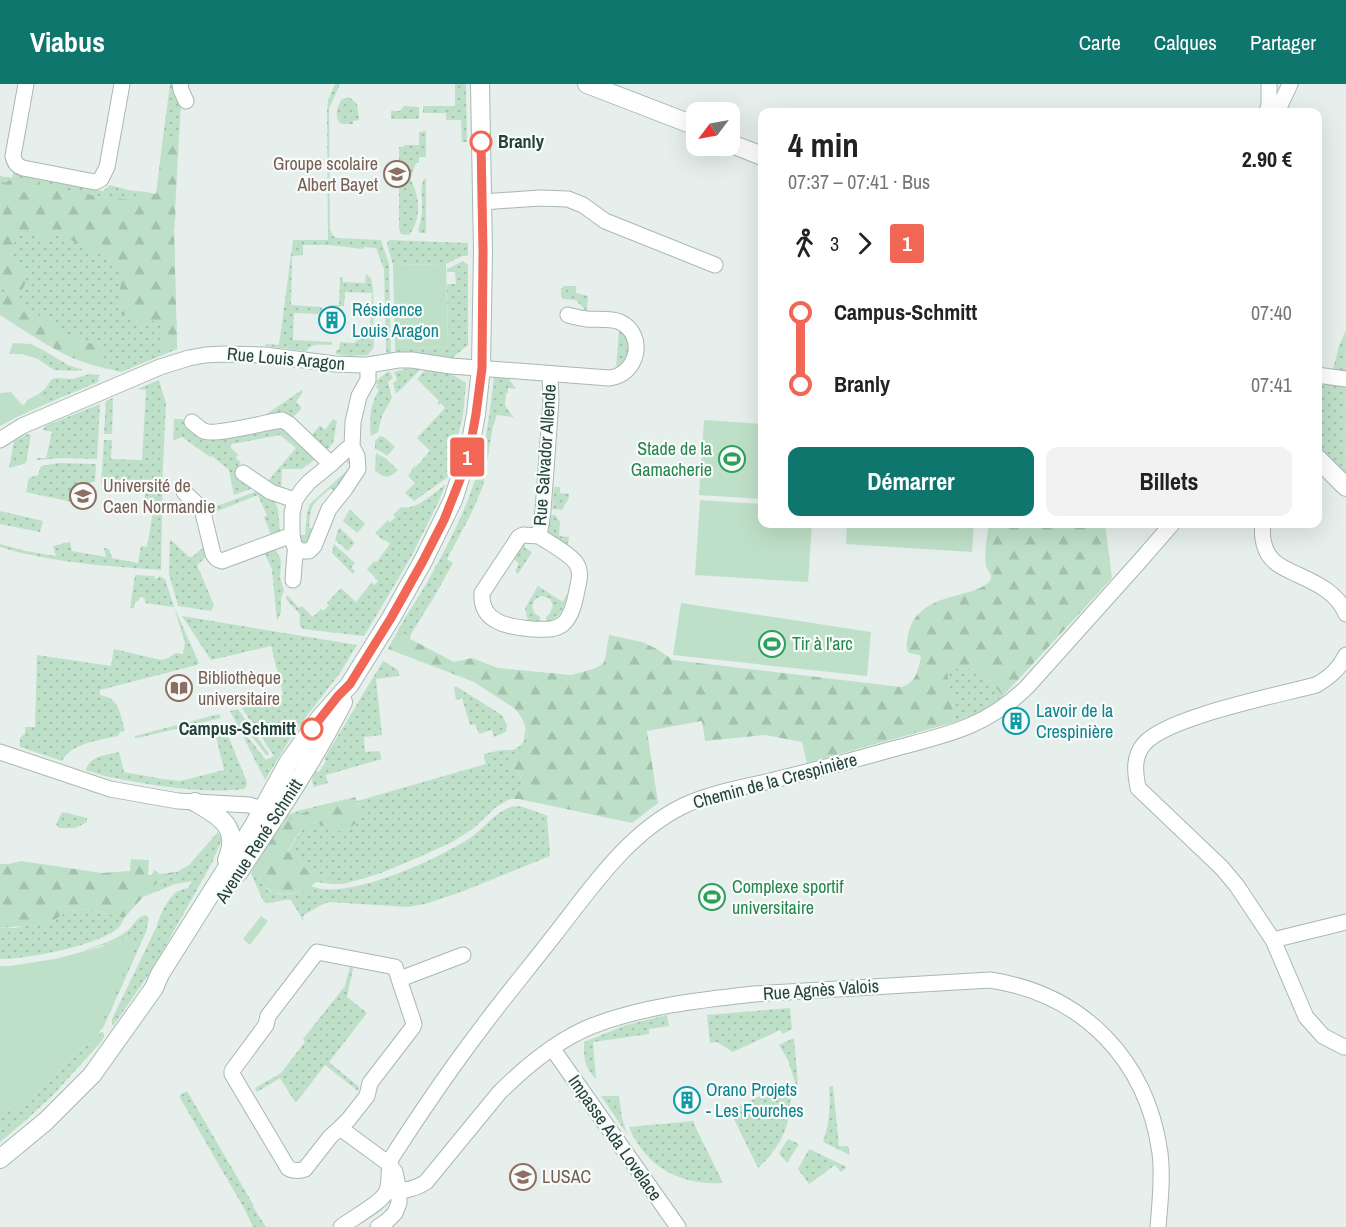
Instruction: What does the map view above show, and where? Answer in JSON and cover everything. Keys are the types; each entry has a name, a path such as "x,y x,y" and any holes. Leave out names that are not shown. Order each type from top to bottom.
{"main road":[{"name":"Avenue René Schmitt","path":"0,1159 46,1121 92,1075 154,988 160,974 213,889 332,725 350,684 423,561 453,500 470,447 482,368 480,84"},
{"path":"591,85 686,122"},
{"path":"740,147 758,154"},
{"path":"1322,463 1346,487"},
{"path":"195,802 219,816 230,833 230,853 213,889"},
{"name":"Avenue René Schmitt","path":"154,988 175,967 270,813"}],"street":[{"path":"26,84 13,156 16,164 23,168 94,182 101,179 107,167 122,84"},
{"path":"180,84 186,101"},
{"path":"1268,108 1269,84"},
{"path":"1279,108 1290,84"},
{"path":"482,202 540,198 568,199 583,205 605,221 715,265"},
{"name":"Rue Louis Aragon","path":"0,440 22,426 160,367 196,357 223,354 265,355 335,364 368,365 405,359 451,366 614,378 625,372 634,360 636,351 635,342 622,323 568,315"},
{"path":"294,542 299,550 306,552 314,546 329,509 357,471 358,460 352,447 354,414 359,396 368,380 368,365"},
{"name":"Rue Salvador Allende","path":"539,536 551,400 550,374"},
{"path":"1322,376 1346,379"},
{"path":"192,422 208,432 282,420 332,464"},
{"path":"293,580 295,553 292,513 295,500 305,486 352,447"},
{"path":"243,473 272,492 295,500"},
{"path":"184,492 202,509 216,560 222,561 294,542"},
{"name":"Chemin de la Crespinière","path":"389,1164 430,1100 482,1028 606,869 627,846 669,814 685,805 737,788 853,760 954,732 991,716 1027,687 1169,528"},
{"path":"1262,528 1264,548 1274,562 1331,593 1342,604 1346,614"},
{"name":"Rue Salvador Allende","path":"539,536 572,559 579,568 578,588 570,614 566,622 549,629 514,627 497,621 484,607 482,593 519,537 539,536"},
{"path":"1344,1047 1323,1036 1306,1017 1273,940 1237,886 1222,868 1138,788 1135,771 1136,758 1143,745 1152,736 1180,722 1225,708 1316,685 1329,678 1346,655"},
{"path":"0,752 110,789 158,798 249,805 270,813"},
{"path":"1273,940 1346,922"},
{"path":"317,952 395,967 414,1024 370,1083 367,1096 340,1128 305,1169 290,1170 232,1074 266,1025 268,1016 317,952"},
{"path":"400,979 463,955"},
{"name":"Rue Agnès Valois","path":"393,1191 419,1187 426,1182 505,1087 552,1048 593,1026 691,1001 754,994 990,980 1021,987 1057,1001 1089,1022 1120,1054 1140,1084 1153,1119 1160,1157 1158,1227"},
{"name":"Impasse Ada Lovelace","path":"552,1048 678,1227"},
{"path":"340,1128 389,1164 395,1172 393,1191 399,1203 394,1213 378,1227"},
{"path":"341,1227 393,1191"}],"green space":[{"path":"170,84 181,104 179,137 163,137"},
{"path":"335,84 340,84 329,109 330,229 333,236 338,238 381,240 389,264 391,354 386,351 384,269 376,248 364,247 363,249 303,245 303,255 292,256 291,305 322,307 321,314 294,313 293,340 332,342 332,345 315,345 306,351 265,346 266,344 279,345 293,240 328,240 327,112 328,100"},
{"path":"455,84 466,84 467,142 462,142 461,120 446,120 446,113 423,113 423,106 455,106"},
{"path":"349,97 357,104 359,120 353,121 353,124 342,124 337,116 337,109 342,99"},
{"path":"404,106 419,107 419,119 391,119 391,111 400,111"},
{"path":"426,131 426,157 419,157 419,163 416,163 410,179 418,200 418,214 409,235 401,234 399,228 399,147 419,145 419,132"},
{"path":"163,137 179,137 174,229 177,349 163,350 160,320 141,322 134,316 121,314 117,306 122,277 119,267 103,256 61,235 44,239 36,229 17,234 10,258 22,271 25,284 18,294 0,283 0,190 6,182 12,179 91,195 132,200 139,191 156,194"},
{"path":"13,173 103,191 110,185 156,194 176,211 174,229 177,349 121,372 100,367 100,360 0,306 0,176 12,178"},
{"path":"424,179 426,179 426,233 420,233 418,230 422,215 421,190"},
{"path":"390,240 468,243 468,256 462,256 446,264 393,265 387,244"},
{"path":"463,261 468,265 468,345 451,359 408,352 395,353 395,348 448,347 447,284 456,284 455,272 447,272 447,269"},
{"path":"446,264 448,347 395,348 393,265"},
{"path":"366,274 371,278 373,288 374,347 368,355 336,354 340,342 354,343 370,328 372,293 345,292 344,306 329,308 330,305 339,305 340,277 343,277 343,282 365,283"},
{"path":"576,286 576,293 588,296 587,312 576,300 563,299 561,288"},
{"path":"0,290 69,335 83,342 100,345 100,367 60,352 0,315"},
{"path":"619,329 628,338 630,351 626,360 616,370"},
{"path":"1346,330 1346,487 1322,463 1322,376 1331,377 1339,346"},
{"path":"13,343 31,344 43,350 38,359 22,354 9,354"},
{"path":"43,350 68,365 83,370 54,370 38,359"},
{"path":"409,368 421,369 396,394 393,383 397,380 394,372"},
{"path":"426,369 450,373 466,383 463,415 448,477 414,501 405,493 415,483 408,476 430,451 417,438 445,408 441,403 439,405 437,403 439,401 417,379"},
{"path":"390,372 393,378 388,382 392,398 382,416 378,432 371,436 371,412 379,390 375,382"},
{"path":"90,374 99,375 98,382 48,403 37,395 52,379 72,379"},
{"path":"495,376 507,376 516,389 508,388 508,393 506,393 505,405 513,417 497,415 483,486 447,559 453,563 410,639 397,632 437,565 467,503 482,453"},
{"path":"159,380 166,403 161,570 60,560 0,547 0,544 56,556 53,546 70,542 72,551 106,557 104,548 109,549 112,558 138,563 141,546 147,547 153,512 142,510 145,493 101,484 104,440 112,440 111,459 142,460 146,390 137,389"},
{"path":"302,390 296,402 301,409 293,417 265,415"},
{"path":"11,392 22,405 37,395 48,403 0,426 0,393"},
{"path":"113,398 112,434 104,434 106,401"},
{"path":"100,404 97,459 37,460 37,458 46,458 52,432 43,430 45,426"},
{"path":"174,419 184,419 183,421 199,434 282,426 318,457 302,469 282,469 281,490 267,482 296,448 280,435 232,444 230,447 238,455 236,458 241,463 236,471 256,487 234,495 229,470 182,437 173,441"},
{"path":"333,419 337,421 333,443 326,449 311,436 320,425 325,430"},
{"name":"Stade de la Gamacherie","path":"704,420 758,424 758,499 699,495"},
{"path":"28,434 31,435 26,463 9,468 14,441"},
{"path":"380,436 395,447 387,456 375,449 375,441"},
{"path":"376,453 398,470 386,477 378,473 375,470"},
{"path":"347,460 353,462 349,475 336,493 331,488 314,505 309,528 317,529 316,535 311,541 302,542 298,535 305,535 310,504 351,467"},
{"path":"59,463 96,464 95,482 91,482 88,495 92,496 91,499 83,497 81,504 26,492 29,478 38,475 41,466"},
{"path":"446,484 411,557 364,636 301,628 300,614 286,599 287,595 299,608 302,606 313,617 329,605 327,603 341,588 356,602 372,582 374,585 378,581 367,569 374,561 376,563 390,544 375,533 388,520 390,522 395,517 393,515 401,507 407,508 419,504"},
{"path":"554,487 560,487 560,493 569,494 562,510 552,509"},
{"path":"260,490 272,498 277,506 279,532 271,535 264,517 267,516 258,495 210,514 206,510"},
{"path":"700,500 758,504 758,528 812,528 808,582 695,575"},
{"path":"350,509 365,524 357,533 343,521"},
{"path":"0,511 43,521 40,532 0,524"},
{"path":"555,515 560,522 559,536 569,537 568,543 562,547 546,537 548,519"},
{"path":"340,528 355,543 348,551 335,540"},
{"path":"847,528 974,528 972,552 846,544"},
{"path":"988,528 1106,528 1112,578 1003,696 980,670 951,668 947,670 955,722 807,763 802,742 765,735 705,741 702,721 647,731 658,803 632,823 510,799 523,784 519,773 513,770 507,756 520,753 528,743 524,724 517,711 474,682 388,649 397,632 454,662 472,658 498,668 571,675 603,664 609,635 642,642 673,660 901,687 913,679 921,657 909,653 907,647 911,625 923,610 931,605 979,588 991,580 985,561"},
{"path":"170,539 189,557 204,548 208,555 197,565 214,605 211,611 178,606 169,574"},
{"path":"525,542 525,548 532,552 518,574 515,571 519,564 513,558"},
{"path":"334,544 355,563 351,568 355,571 353,574 332,553"},
{"path":"275,548 281,560 280,577 284,591 281,598 281,612 277,621 272,570 264,551"},
{"path":"135,575 155,576 154,578 157,579 159,576 165,579 174,607 145,603 145,599 141,596 135,602 134,608 130,608"},
{"path":"538,586 563,602 568,595 561,612 546,623 546,617 553,606 550,599 543,596 536,599 532,605 540,617 540,622 528,622 525,608"},
{"name":"Tir à l'arc","path":"681,603 871,632 867,676 673,655"},
{"path":"174,607 199,663 100,690 100,695 115,703 125,731 120,732 118,736 79,746 66,755 62,761 20,747 20,738 25,733 25,727 35,727 37,655 111,666 114,649 161,660 176,653 183,654 185,643"},
{"path":"182,616 357,645 340,673 287,744 265,780 240,730 266,760 274,756 242,708 283,695 271,646 211,660"},
{"path":"383,661 398,670 399,676 376,679 382,735 364,737 365,752 379,751 382,759 326,775 328,783 314,787 312,780 316,771 319,772 326,761 324,759"},
{"path":"951,668 980,670 1003,696 980,711 955,722 947,670"},
{"path":"454,687 502,715 507,725 506,732 494,737 492,730 479,734 475,724 470,725 462,698 456,700"},
{"path":"238,709 269,754 267,756 243,725 238,726 230,711"},
{"path":"219,714 221,718 135,738 135,736"},
{"path":"224,726 247,782 244,789 176,788 86,770 94,759 119,752 124,772 162,779 180,781 224,770 214,729"},
{"path":"525,729 528,740 526,748 508,756 513,770 519,773 523,787 510,799 496,807 474,828 452,842 381,873 343,884 332,884 315,871 307,870 298,856 287,853 301,831 310,824 327,825 343,830 353,825 358,819 357,801 486,764 484,754 513,750 520,746 524,741"},
{"path":"355,797 292,819 283,825 287,816 297,811"},
{"path":"355,797 360,816 353,825 345,830 336,831 321,824 308,826 300,832 287,852 298,856 307,870 315,871 332,884 316,882 302,892 284,894 273,893 263,885 254,867 272,838 284,824 300,814"},
{"path":"515,806 548,816 550,856 425,904 408,907 329,902 304,915 304,922 291,900 264,902 251,873 254,867 266,888 282,894 295,893 311,886 326,889 346,888 369,883 392,876 438,856 476,834 502,811"},
{"path":"62,812 87,818 87,822 75,828 59,828 56,824"},
{"path":"218,832 222,839 212,863 158,959 113,1026 112,1019 165,907 171,897 188,888 192,881 175,884 143,897 153,886 189,865"},
{"path":"131,859 149,860 148,875 155,870 160,874 176,872 153,886 124,918 92,909 68,911 54,920 37,925 0,928 0,864 21,861 102,873 130,871"},
{"path":"92,909 124,918 117,929 94,941 43,954 0,959 0,928 15,928 54,920 68,911"},
{"path":"145,915 149,918 146,932 103,1028 100,1030 136,943 129,937 81,952 122,935"},
{"path":"261,916 268,921 250,945 243,939"},
{"path":"129,937 135,941 135,948 104,1017 98,1039 73,1054 52,1078 23,1105 0,1110 0,966 55,959"},
{"path":"351,963 354,964 347,997 367,1013 329,1062 359,1087 358,1091 325,1065 295,1102 280,1078 257,1092 255,1088 281,1073 305,1042 303,1039 345,986"},
{"path":"790,1008 792,1029 783,1034 780,1030 733,1052 717,1042 710,1043 707,1015"},
{"path":"667,1015 669,1026 649,1029 649,1034 593,1042 596,1079 586,1062 584,1042 626,1025"},
{"path":"101,1032 104,1033 104,1037 101,1042 53,1095 0,1142 0,1110 20,1107 52,1078 73,1054 86,1045 94,1043"},
{"path":"794,1038 798,1084 796,1085 788,1060 779,1045"},
{"path":"789,1082 790,1107 786,1129 775,1150 758,1168 730,1111"},
{"path":"833,1086 839,1146 848,1146 850,1155 823,1142 829,1115 829,1087"},
{"path":"187,1091 266,1227 253,1227 179,1096"},
{"path":"601,1096 619,1096 627,1134"},
{"path":"694,1121 723,1183 693,1181 667,1171 645,1153 629,1127"},
{"path":"788,1139 799,1144 787,1163 779,1153"},
{"path":"809,1149 847,1167 841,1172 835,1165 809,1184 798,1169"}],"bus line":[{"name":"1","path":"312,729 350,684 423,561 453,500 470,447 482,368 481,142"}],"place":[{"name":"Branly","path":"481,142"},
{"name":"Groupe scolaire Albert Bayet","path":"397,174"},
{"name":"Résidence Louis Aragon","path":"332,320"},
{"name":"Stade de la Gamacherie","path":"732,459"},
{"name":"Université de Caen Normandie","path":"83,496"},
{"name":"Tir à l'arc","path":"772,644"},
{"name":"Bibliothèque universitaire","path":"179,688"},
{"name":"Lavoir de la Crespinière","path":"1016,721"},
{"name":"Campus-Schmitt","path":"312,729"},
{"name":"Complexe sportif universitaire","path":"712,897"},
{"name":"Orano Projets - Les Fourches","path":"687,1100"},
{"name":"LUSAC","path":"523,1177"}]}
